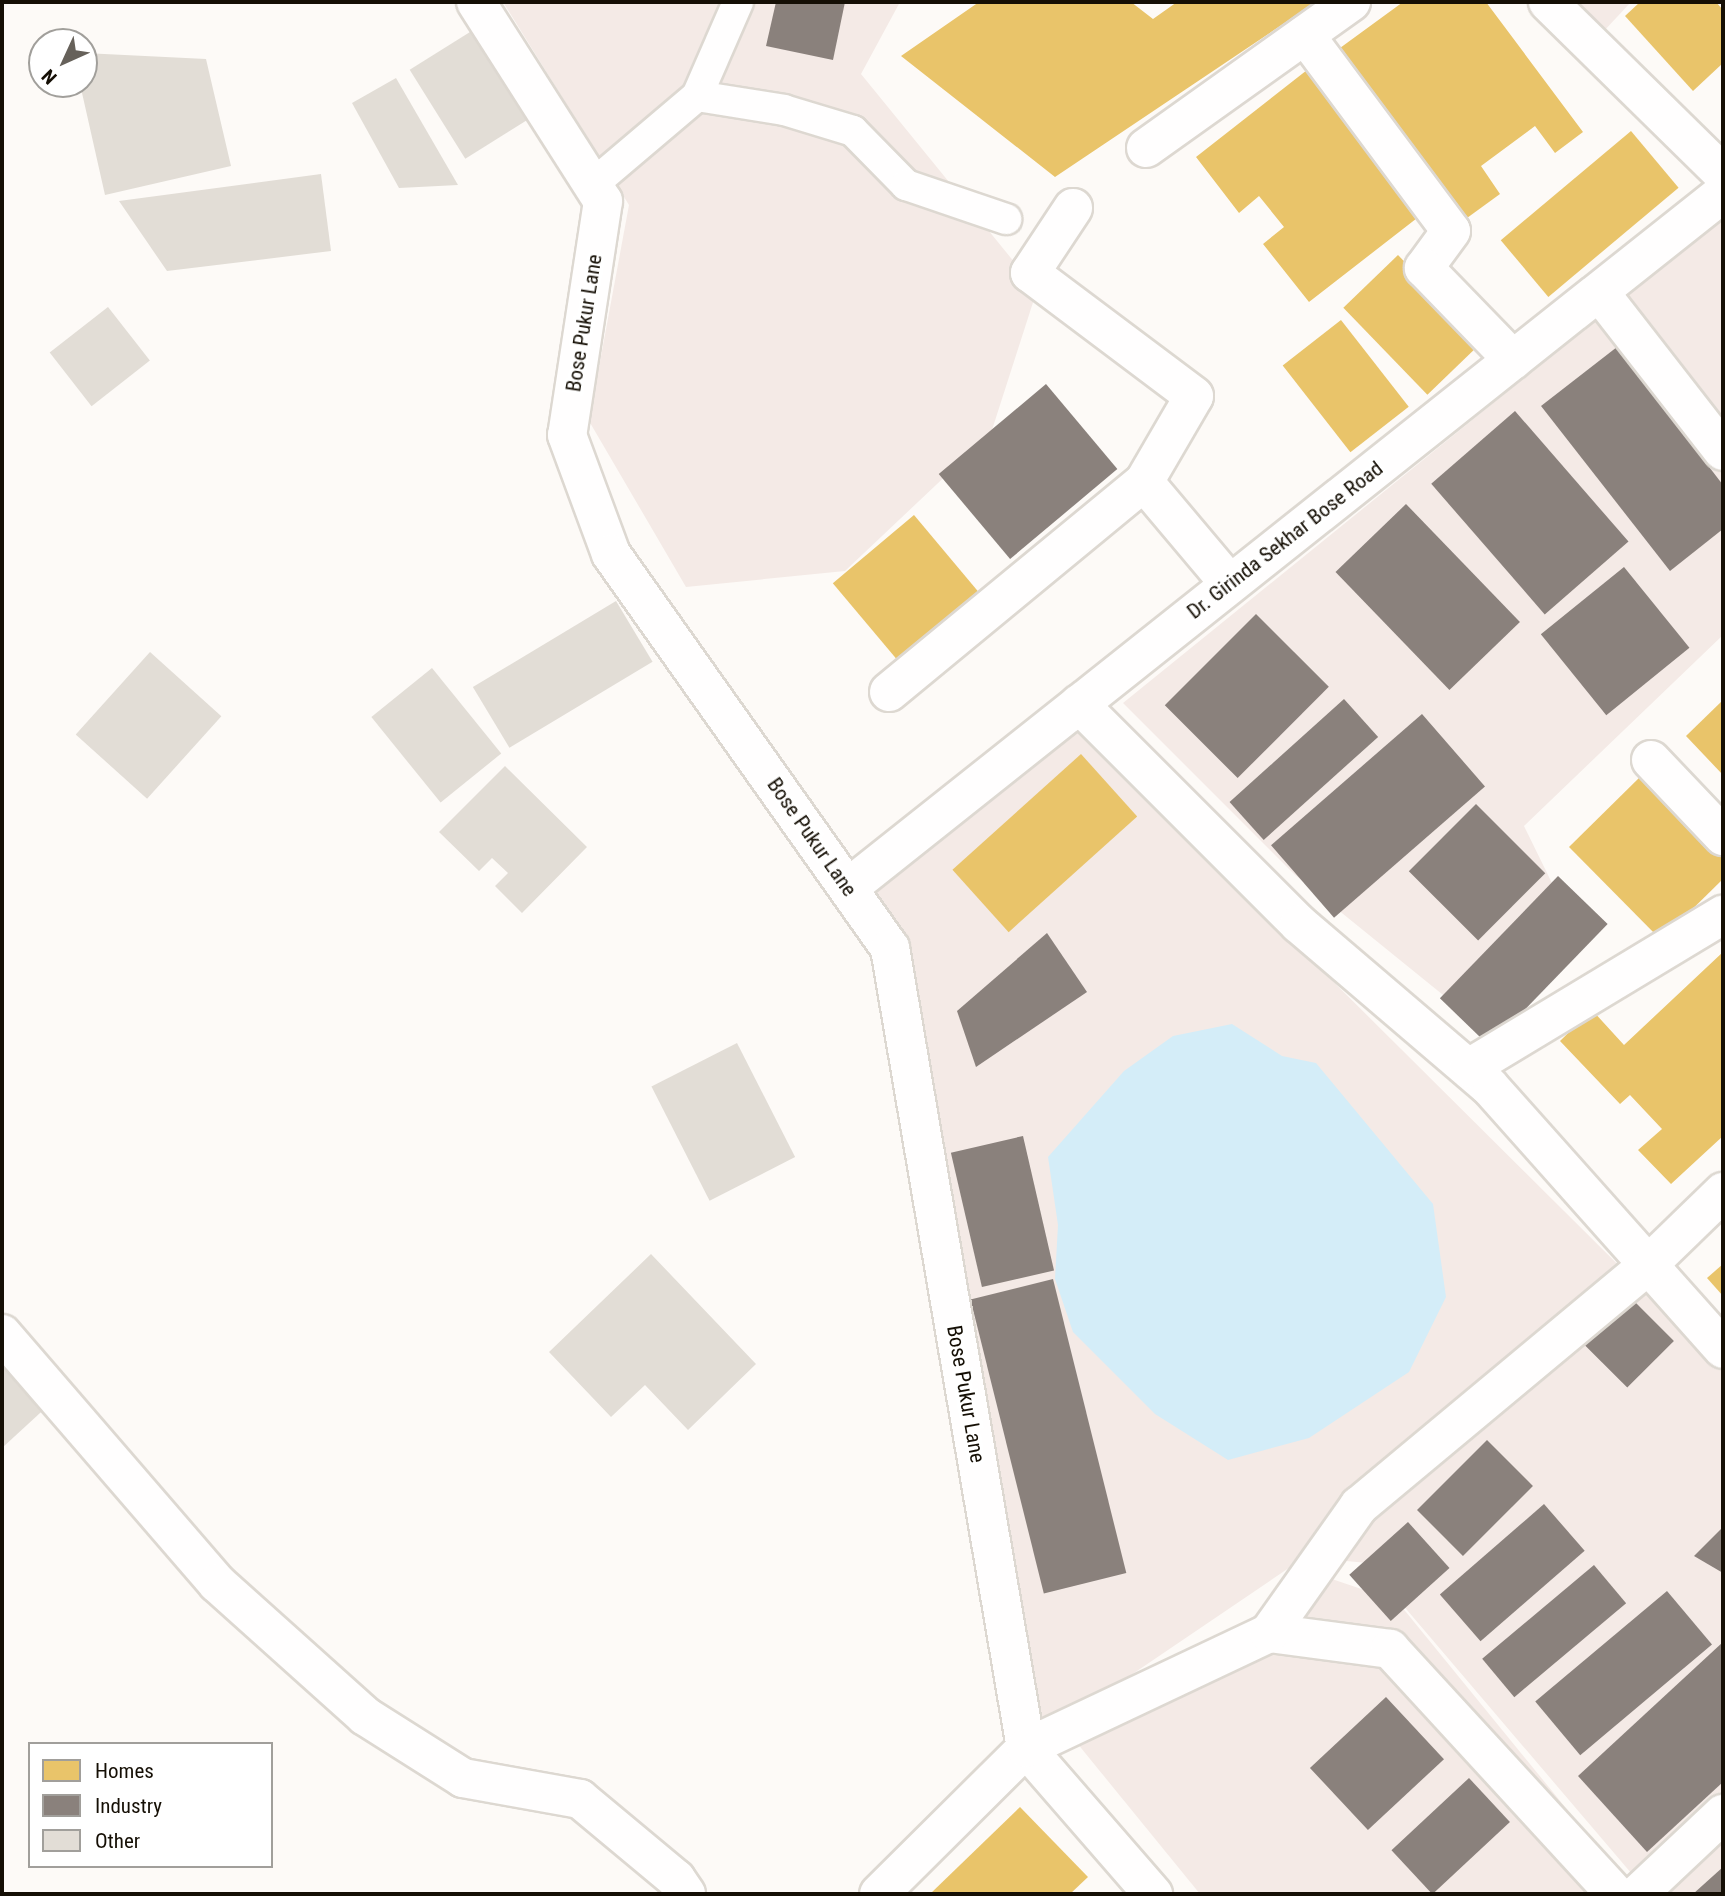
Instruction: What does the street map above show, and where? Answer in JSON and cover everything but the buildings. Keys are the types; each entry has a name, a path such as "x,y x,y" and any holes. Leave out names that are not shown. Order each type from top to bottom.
{"street":[{"name":"Bose Pukur Lane","path":"476,2 603,201 566,435 611,554 890,948 1027,1748"},
{"path":"1146,148 1351,2"},
{"path":"1548,2 1721,197"},
{"path":"1305,35 1451,230 1424,268 1513,360"},
{"name":"Dr. Girinda Sekhar Bose Road","path":"848,888 1721,197"},
{"path":"889,692 1144,482 1194,396 1030,273 1073,208"},
{"path":"1600,293 1723,452"},
{"path":"1144,482 1230,584"},
{"path":"1079,704 1299,924 1469,1068 1723,1349"},
{"path":"1651,760 1723,836"},
{"path":"1469,1068 1723,915"},
{"path":"878,1894 1027,1748 1269,1633 1359,1506 1648,1265 1723,1192"},
{"path":"2,1334 217,1583 365,1716 463,1778 580,1799 676,1879 686,1894"},
{"path":"1269,1633 1391,1649 1615,1894"},
{"path":"1027,1748 1153,1894"},
{"path":"1638,1894 1723,1814"}],"lane":[{"path":"592,184 697,96 738,2"},
{"path":"697,96 784,110 853,131 906,186 1006,219"}],"shaded area":[{"path":"503,2 900,2 861,74 1037,290 991,433 845,571 686,587 589,421 629,205"},
{"path":"1570,2 1631,2 1603,32"},
{"path":"1723,217 1723,635 1524,826 1574,928 1490,1033 1295,875 1123,703"},
{"path":"1075,725 1723,1369 1723,1894 1649,1894 1367,1563 1305,1557 1044,1734 908,942 860,897"},
{"path":"1320,1575 1397,1601 1636,1894 1200,1894 1068,1732"}],"water":[{"path":"1232,1024 1282,1056 1316,1063 1433,1204 1446,1297 1409,1372 1309,1438 1228,1460 1155,1414 1073,1332 1055,1279 1058,1225 1048,1157 1124,1071 1173,1036"}]}
